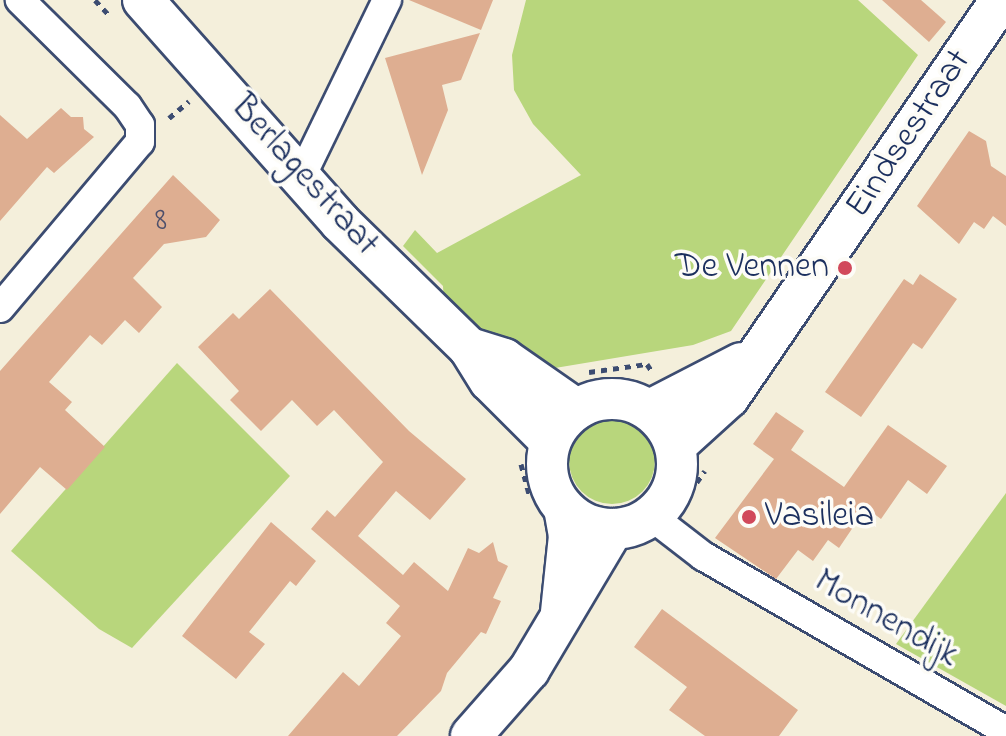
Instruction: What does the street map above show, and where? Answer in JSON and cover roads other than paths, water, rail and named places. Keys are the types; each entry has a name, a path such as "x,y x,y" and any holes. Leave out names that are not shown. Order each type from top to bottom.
{"street":[{"path":"0,308 140,142 140,125 127,106 20,0"},
{"name":"Berlagestraat","path":"143,0 301,177 469,348 490,381 550,441"},
{"path":"301,177 387,0"},
{"name":"Eindsestraat","path":"675,446 729,397 1001,0"},
{"name":"Eindsestraat","path":"650,410 720,378 764,347"},
{"name":"Berlagestraat","path":"469,348 504,359 576,409"},
{"path":"560,620 569,536 564,509 548,477 550,441 576,409 613,398 650,410 675,446 677,471 670,494 651,516 613,529 595,527 564,509"},
{"name":"Monnendijk","path":"651,516 703,556 1006,731"},
{"path":"471,736 529,670 613,529"}],"place":[{"name":"De Vennen","path":"845,268"},
{"name":"Vasileia","path":"749,517"}]}
